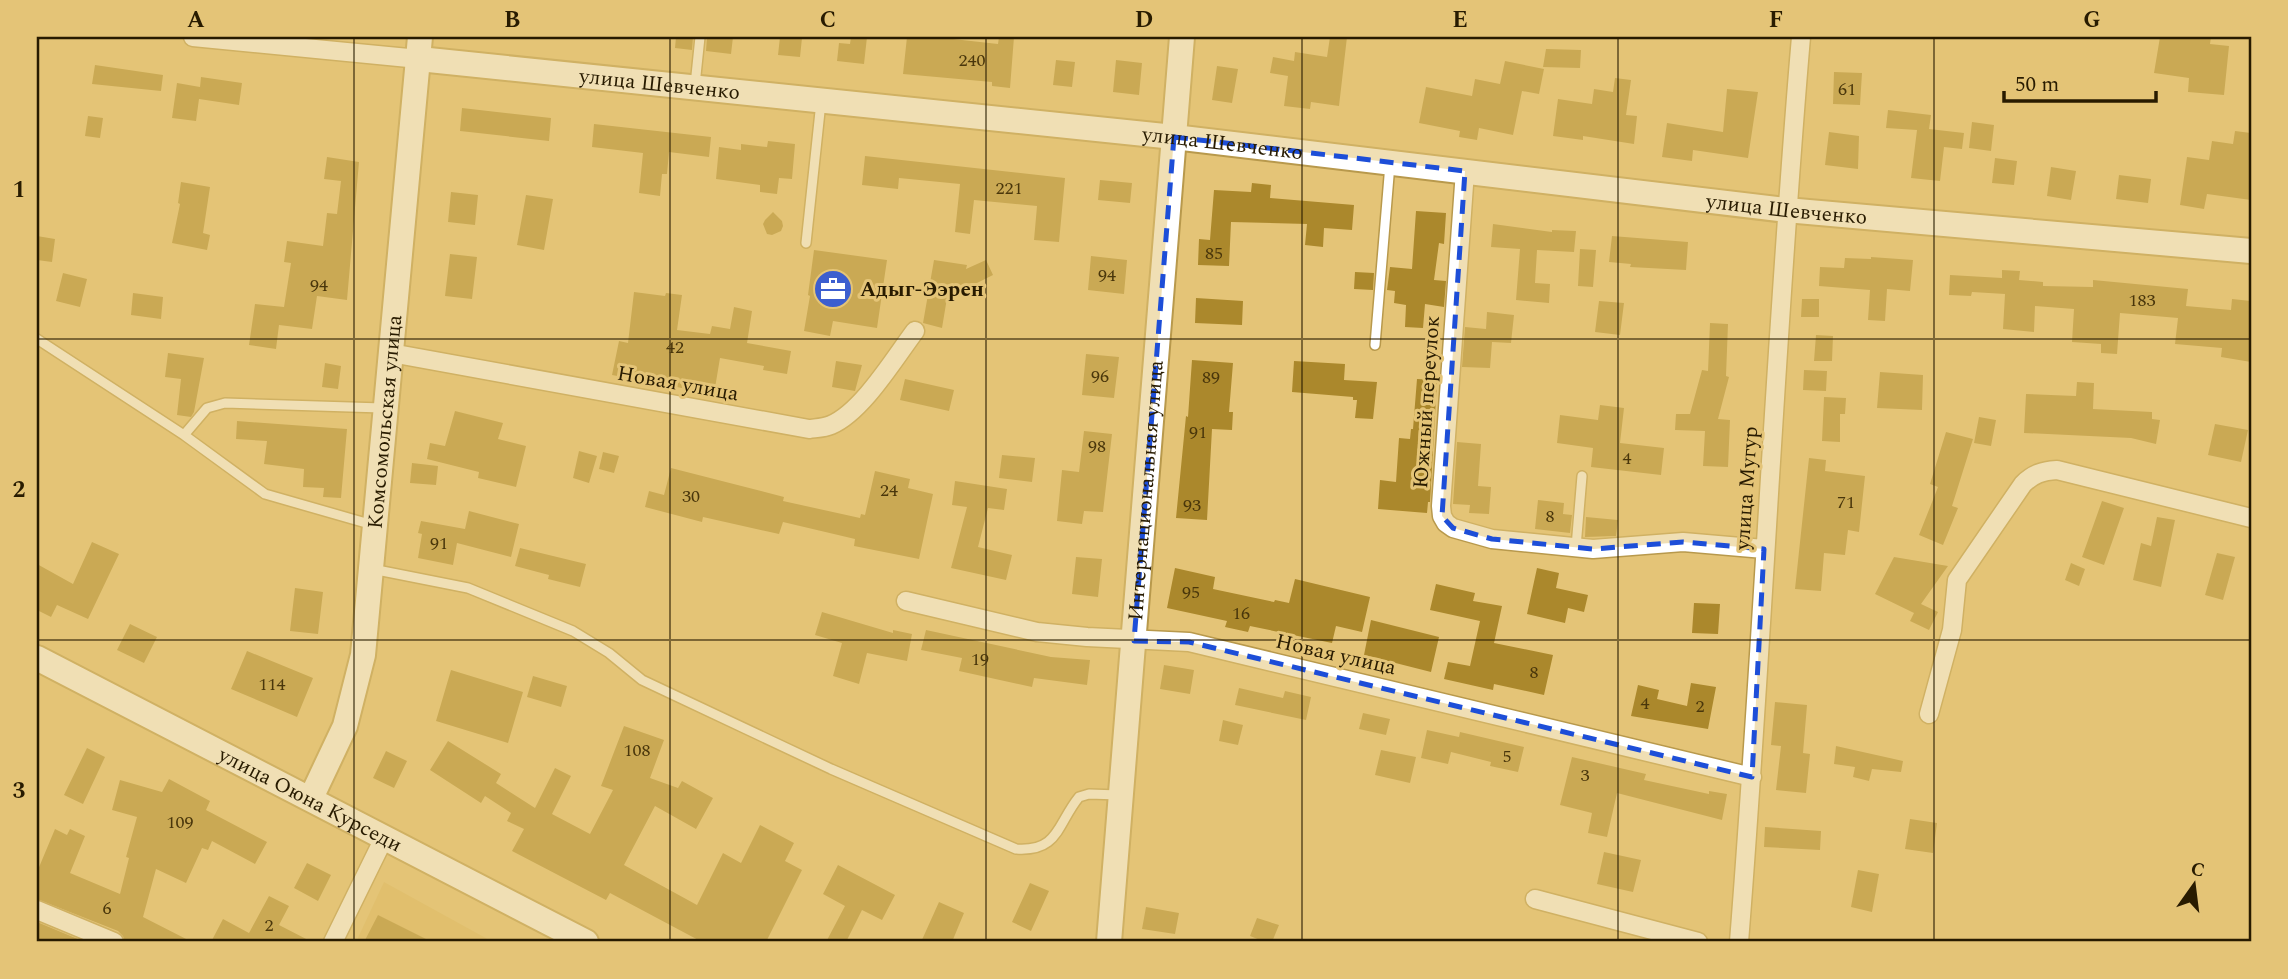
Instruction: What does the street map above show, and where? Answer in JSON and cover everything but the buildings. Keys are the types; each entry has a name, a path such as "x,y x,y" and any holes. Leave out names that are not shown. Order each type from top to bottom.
{"street":[{"name":"улица Шевченко","path":"193,37 420,48 695,87 1174,137 1786,210 2251,251"},
{"name":"Интернациональная улица","path":"1110,942 1182,37"},
{"name":"улица Мугур","path":"1739,942 1752,777 1786,210 1801,37"},
{"name":"Комсомольская улица","path":"311,799 336,748 352,703 363,654 420,48"},
{"name":"Южный переулок","path":"1465,172 1441,506 1446,523 1453,528 1492,539 1593,549 1684,542 1764,549"},
{"name":"Новая улица","path":"391,353 809,429 828,427 856,408 915,331"},
{"path":"1929,714 1952,630 1957,580 2032,475 2056,470 2251,518"},
{"name":"Новая улица","path":"906,601 1037,632 1189,642 1752,777"},
{"name":"улица Оюна Курседи","path":"37,658 586,942"},
{"path":"333,942 384,838"},
{"path":"1535,899 1698,942"},
{"path":"37,910 114,942"}],"lane":[{"path":"695,87 700,37"},
{"path":"806,243 821,100"},
{"path":"1375,345 1390,163"},
{"path":"37,339 184,435 265,494 375,526"},
{"path":"184,435 207,408 225,403 386,408"},
{"path":"1576,547 1582,476"},
{"path":"371,568 468,589 573,631 609,653 642,680 831,769 1016,849 1031,850 1046,845 1057,833 1079,797 1089,794 1121,795"}],"highlighted area":[{"path":"1174,137 1465,171 1442,516 1453,528 1492,539 1593,549 1683,542 1764,549 1752,777 1189,642 1134,641"}],"shaded area":[{"path":"384,882 493,942 356,942"}],"place":[{"name":"Адыг-Ээрен","path":"833,289"}]}
